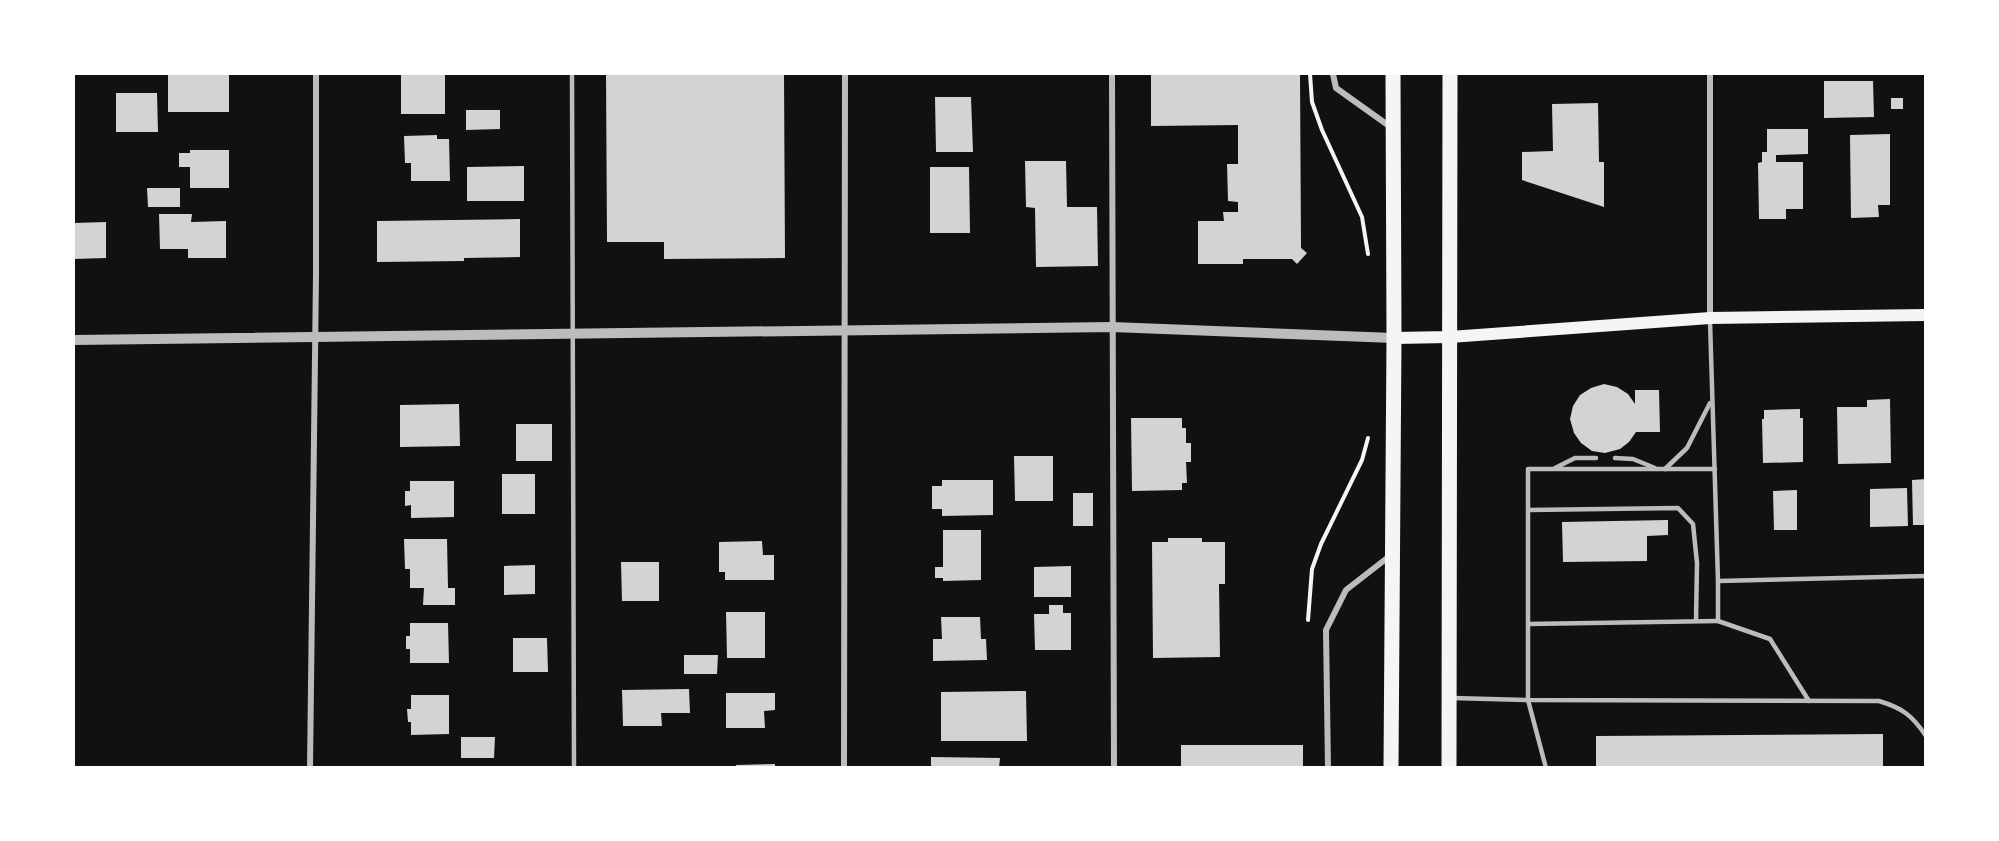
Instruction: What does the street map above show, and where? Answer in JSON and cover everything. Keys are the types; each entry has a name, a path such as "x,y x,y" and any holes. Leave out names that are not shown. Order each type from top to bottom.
{"main road":[{"path":"1391,768 1393,74"},
{"path":"1449,768 1450,74"},
{"path":"1394,338 1450,337 1710,318 1926,315"}],"street":[{"path":"310,768 316,74"},
{"path":"844,768 845,74"},
{"path":"1112,74 1114,768"},
{"path":"1333,74 1336,88 1393,129"},
{"path":"1710,74 1710,318"},
{"path":"74,340 1112,327 1394,338"},
{"path":"1328,768 1326,630 1346,590 1391,555"}],"lane":[{"path":"572,74 574,768"},
{"path":"1710,318 1718,621"},
{"path":"1665,469 1687,448 1712,400"},
{"path":"1552,469 1575,458 1596,458"},
{"path":"1615,458 1633,459 1658,469"},
{"path":"1546,768 1528,700 1528,469 1715,469"},
{"path":"1529,510 1678,508 1693,524 1697,563 1696,621"},
{"path":"1718,581 1926,576"},
{"path":"1528,624 1718,621 1770,639 1809,701"},
{"path":"1450,698 1879,701 1898,707 1916,720 1926,736"}],"path":[{"path":"1310,74 1312,102 1322,130 1362,217 1368,253"}],"building":[{"path":"168,74 229,74 229,112 168,112"},
{"path":"401,74 445,74 445,114 401,114"},
{"path":"606,74 784,74 785,258 664,259 664,242 607,242"},
{"path":"1151,74 1300,74 1301,248 1307,253 1297,264 1292,259 1243,259 1243,264 1198,264 1198,221 1224,221 1223,212 1238,212 1238,202 1228,201 1227,164 1238,164 1238,125 1151,126"},
{"path":"1824,81 1873,81 1874,117 1824,118"},
{"path":"116,93 157,93 158,132 116,132"},
{"path":"935,97 971,97 973,152 936,152"},
{"path":"1891,98 1903,98 1903,109 1891,109"},
{"path":"1598,103 1599,162 1604,162 1604,207 1522,180 1522,152 1553,151 1552,104"},
{"path":"466,110 500,110 500,129 466,130"},
{"path":"1767,129 1808,129 1808,154 1776,155 1776,162 1803,162 1803,209 1786,209 1786,219 1759,219 1758,163 1762,162 1762,152 1767,152"},
{"path":"1890,134 1890,205 1878,205 1879,217 1851,218 1850,135"},
{"path":"437,135 437,139 449,139 450,181 411,181 411,163 405,163 404,136"},
{"path":"190,150 229,150 229,188 190,188 190,167 179,167 179,153 190,153"},
{"path":"1025,161 1066,161 1067,207 1097,207 1098,266 1036,267 1035,208 1026,207"},
{"path":"524,166 524,201 467,201 467,167"},
{"path":"930,167 969,167 970,233 930,233"},
{"path":"147,188 180,188 180,207 148,207"},
{"path":"159,214 192,214 191,222 226,221 226,258 188,258 188,249 160,249"},
{"path":"520,219 520,257 464,258 464,261 377,262 377,221"},
{"path":"106,222 106,258 74,259 74,223"},
{"path":"1604,384 1617,387 1628,394 1635,404 1635,390 1659,390 1660,432 1636,432 1620,449 1605,453 1592,451 1581,443 1574,433 1570,419 1573,406 1580,395"},
{"path":"1890,399 1891,463 1838,464 1837,407 1867,407 1867,400"},
{"path":"459,404 460,446 400,447 400,405"},
{"path":"1800,409 1800,418 1803,418 1803,462 1763,463 1762,419 1764,419 1764,410"},
{"path":"1131,418 1182,418 1182,428 1186,428 1186,443 1191,443 1191,462 1186,462 1187,483 1182,483 1182,490 1132,491"},
{"path":"516,424 552,424 552,461 516,461"},
{"path":"1014,456 1053,456 1053,501 1015,501"},
{"path":"502,474 535,474 535,514 502,514"},
{"path":"1926,479 1926,525 1913,525 1912,480"},
{"path":"942,480 993,480 993,515 942,516 942,509 932,509 932,486 942,486"},
{"path":"410,481 454,481 454,517 411,518 411,505 405,506 405,491 410,491"},
{"path":"1907,488 1908,526 1870,527 1870,489"},
{"path":"1797,490 1797,530 1774,530 1773,491"},
{"path":"1073,493 1093,493 1093,526 1073,526"},
{"path":"1668,520 1668,535 1647,536 1647,561 1563,562 1562,522"},
{"path":"943,530 981,530 981,580 943,581 943,578 935,578 935,567 943,567"},
{"path":"1168,538 1202,538 1202,542 1225,542 1225,584 1219,584 1220,657 1153,658 1152,542 1168,542"},
{"path":"404,539 447,539 448,588 455,588 455,605 423,605 424,588 410,588 410,569 405,569"},
{"path":"762,541 763,555 774,555 774,580 725,580 725,572 719,572 719,542"},
{"path":"621,562 659,562 659,601 622,601"},
{"path":"535,565 535,594 504,595 504,566"},
{"path":"1071,566 1071,597 1034,597 1034,567"},
{"path":"1049,605 1063,605 1063,613 1071,613 1071,650 1035,650 1034,614 1049,614"},
{"path":"726,612 765,612 765,658 727,658"},
{"path":"941,617 980,617 981,639 986,639 987,660 933,661 933,639 942,639"},
{"path":"410,623 448,623 449,663 410,663 410,649 406,649 406,636 410,636"},
{"path":"513,638 547,638 548,672 513,672"},
{"path":"684,655 718,655 717,674 684,674"},
{"path":"689,689 690,713 661,713 662,726 623,726 622,690"},
{"path":"1026,691 1027,741 941,741 941,692"},
{"path":"726,693 775,693 775,710 764,711 765,728 726,728"},
{"path":"411,695 449,695 449,734 411,735 411,722 408,722 407,709 411,709"},
{"path":"1883,734 1883,768 1596,768 1596,736"},
{"path":"461,737 495,737 494,758 461,758"},
{"path":"1181,745 1303,745 1303,768 1181,768"},
{"path":"931,757 1000,758 999,768 931,768"},
{"path":"775,764 775,768 736,768 736,765"}]}
